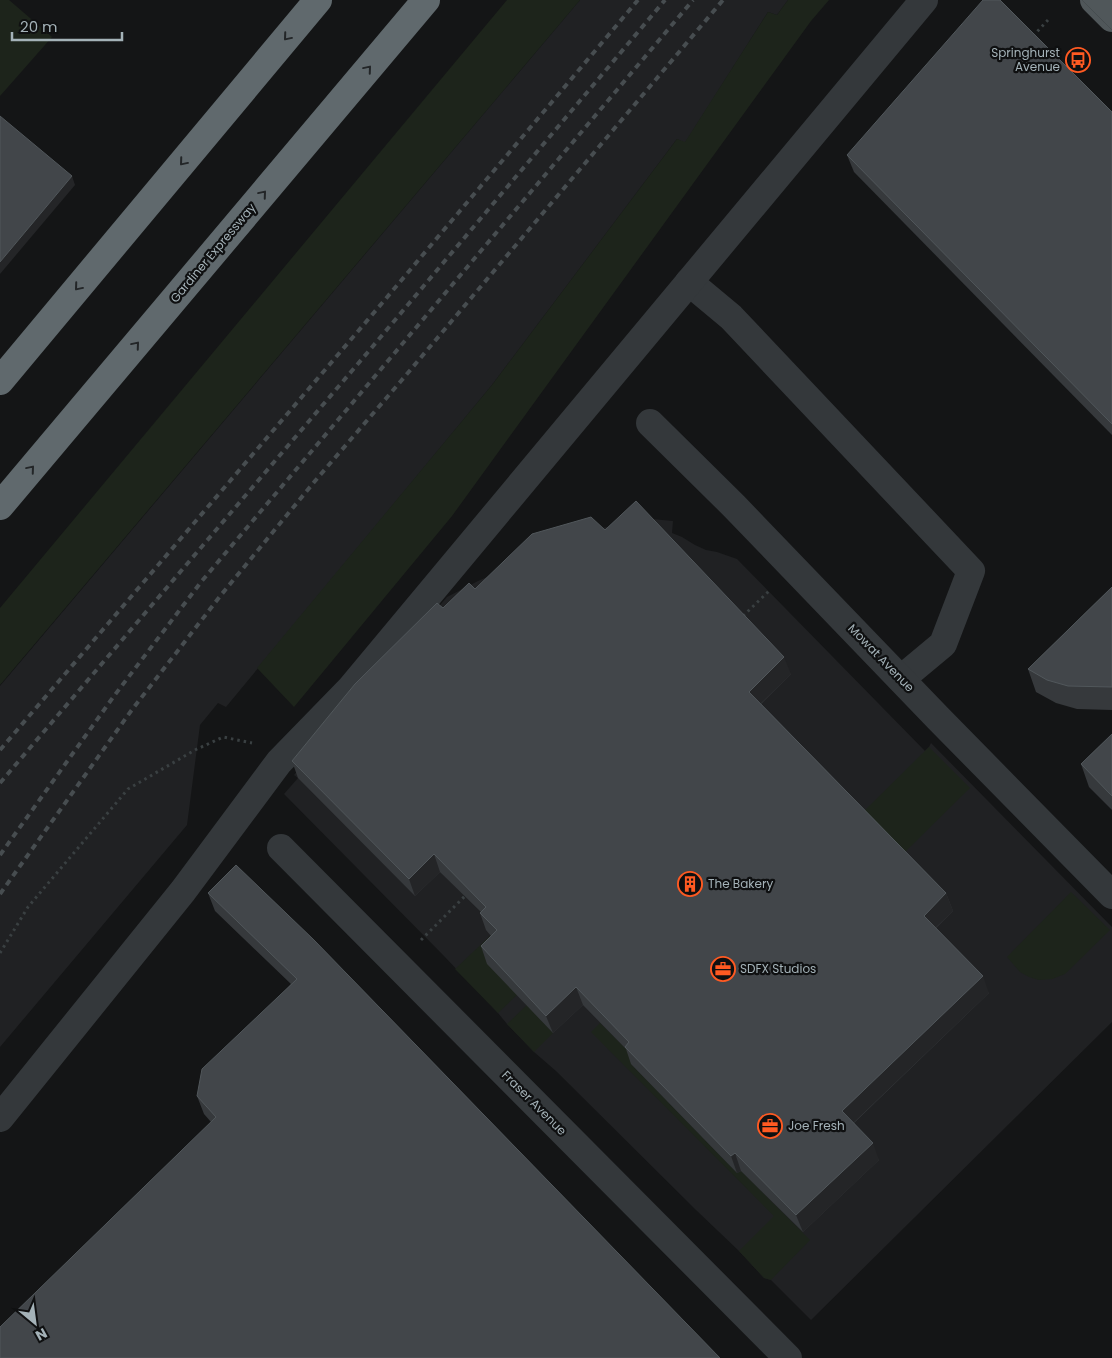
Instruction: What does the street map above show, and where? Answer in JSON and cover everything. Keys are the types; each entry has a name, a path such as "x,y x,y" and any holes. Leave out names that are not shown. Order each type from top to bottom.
{"highway":[{"path":"0,380 318,0"},
{"name":"Gardiner Expressway","path":"0,506 426,0"}],"main road":[{"path":"1094,0 1112,18"}],"street":[{"path":"0,1118 184,891 278,762 352,688 924,0"},
{"path":"689,282 731,317 971,571 942,644 901,679"},
{"name":"Mowat Avenue","path":"650,423 734,506 1112,895"},
{"name":"Fraser Avenue","path":"281,848 788,1358"}],"path":[{"path":"1030,40 1048,20"},
{"path":"739,620 771,589"},
{"path":"0,953 28,907 128,789 195,750 223,737 257,744 278,762"},
{"path":"421,940 465,896"}],"shaded area":[{"path":"0,0 9,0 52,37 0,96"},
{"path":"507,0 580,0 0,685 0,608"},
{"path":"580,0 788,0 777,15 768,12 685,143 677,139 492,385 226,707 218,703 200,725 187,825 0,1047 0,686"},
{"path":"788,0 829,0 811,21 452,516 294,707 257,668 492,385 677,139 685,142 768,12 777,15"},
{"name":"The Bakery","path":"642,518 673,521 672,533 706,550 737,559 925,751 931,743 1112,927 1112,1022 811,1320 771,1280 764,1278 739,1251 556,1071 534,1052 444,956 284,794 298,778 294,775 447,597 478,581 595,529 632,523"},
{"path":"929,747 970,788 904,853 863,812"},
{"path":"1071,892 1110,930 1065,974 1052,979 1039,980 1020,972 1007,957"},
{"path":"491,935 503,948 517,995 498,1013 455,969"},
{"path":"527,1005 553,1033 534,1052 507,1024"},
{"path":"600,1023 636,1059 631,1064 737,1173 741,1171 810,1240 771,1280 764,1278 739,1251 774,1216 591,1032"}],"building":[{"path":"983,0 1000,0 1112,112 1112,424 847,155"},
{"path":"0,116 72,176 0,262"},
{"name":"The Bakery","path":"636,501 784,657 749,692 946,893 924,916 983,976 842,1111 873,1143 796,1215 735,1153 731,1156 625,1047 629,1042 576,987 546,1016 481,946 497,930 480,913 486,907 434,854 409,879 292,761 355,684 437,603 443,608 469,583 475,589 532,534 591,517 605,530"},
{"path":"1112,587 1112,687 1068,686 1047,680 1028,669"},
{"path":"1112,734 1112,796 1081,764"},
{"path":"236,865 314,940 720,1358 0,1358 0,1327 216,1117 197,1096 202,1069 297,979 208,893"}],"tram line":[{"path":"1082,0 1112,30"}],"railway":[{"path":"0,750 638,0"},
{"path":"0,783 665,0"},
{"path":"0,855 114,696 201,582 693,0"},
{"path":"0,894 131,711 221,595 315,481 723,0"}],"place":[{"name":"Springhurst Avenue","path":"1078,60"},
{"name":"The Bakery","path":"690,884"},
{"name":"SDFX Studios","path":"723,969"},
{"name":"Joe Fresh","path":"770,1126"}]}
